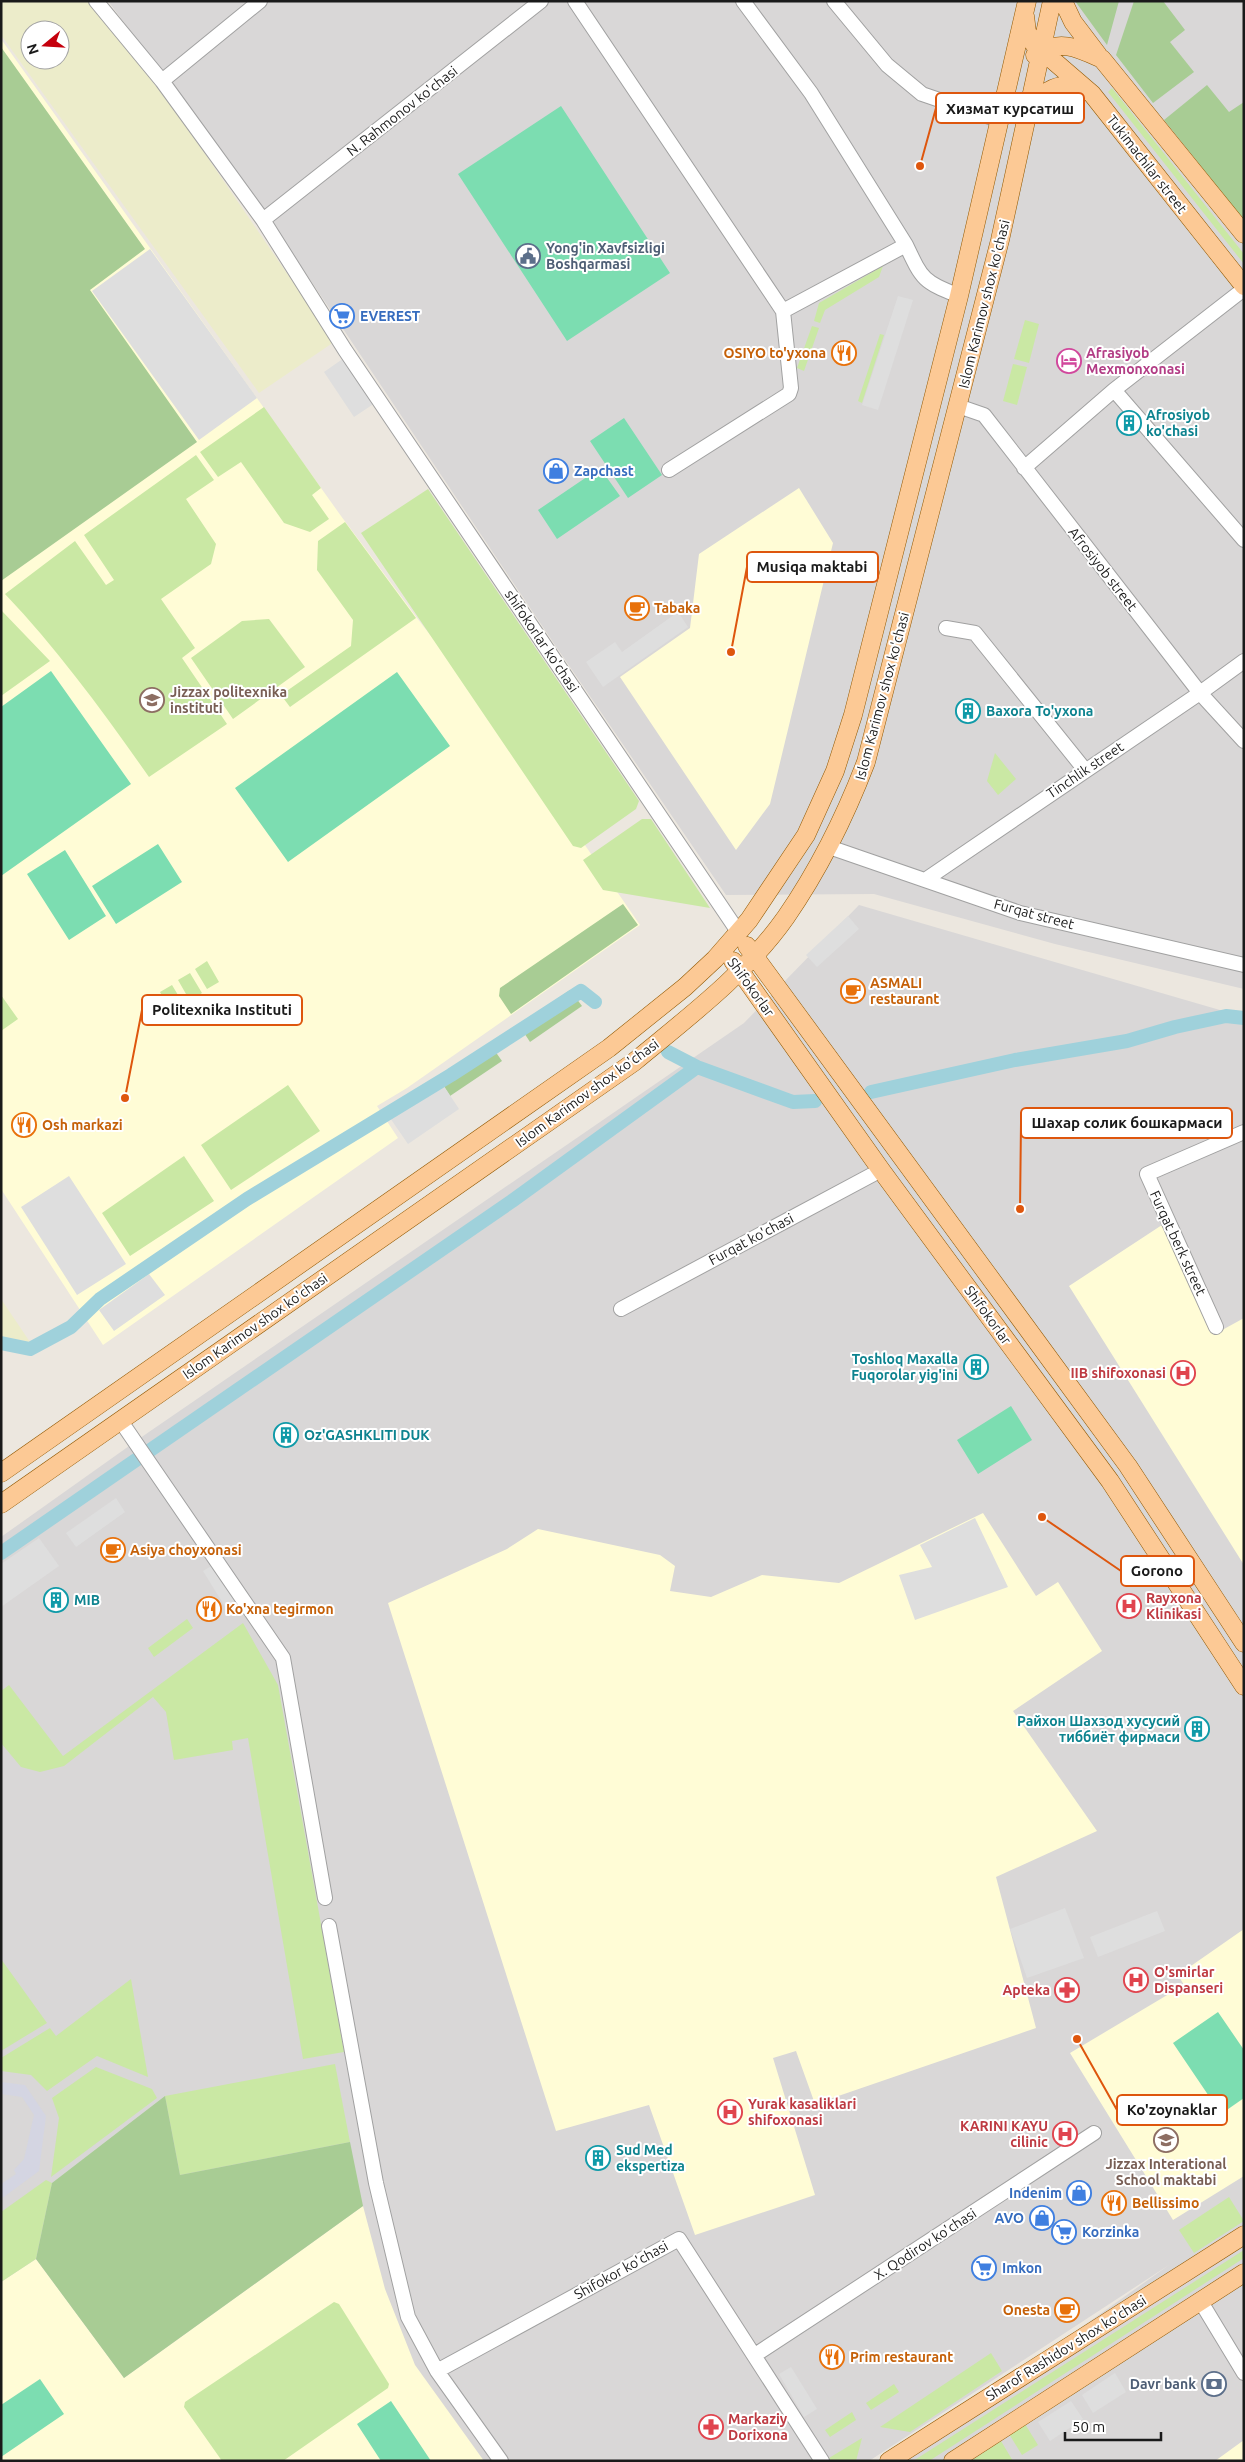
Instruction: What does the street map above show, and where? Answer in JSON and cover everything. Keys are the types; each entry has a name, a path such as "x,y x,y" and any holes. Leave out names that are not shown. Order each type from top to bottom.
{"main road":[{"name":"Islom Karimov shox ko'chasi","path":"1,1504 634,1062 702,1006 753,956 785,918 829,846 850,803 866,762 1000,240 1052,1"},
{"path":"1063,1 1073,22 1102,60 1244,234"},
{"name":"Islom Karimov shox ko'chasi","path":"1,1473 609,1048 685,987 739,933 806,835 835,771 856,706 959,296 1026,6"},
{"name":"Tukimachilar street","path":"1026,6 1027,32 1034,44 1092,94 1244,288"},
{"path":"1009,82 1021,67 1042,51 1053,46 1065,45 1076,47 1102,60"},
{"path":"1029,111 1037,100 1052,88 1076,86 1092,94"},
{"name":"Shifokorlar","path":"739,933 753,956 996,1283 1128,1466 1244,1643"},
{"name":"Shifokorlar","path":"724,949 882,1170 1110,1481 1244,1686"},
{"name":"Sharof Rashidov shox ko'chasi","path":"889,2461 1244,2235"},
{"path":"953,2461 1244,2273"}],"street":[{"name":"shifokorlar ko'chasi","path":"96,1 162,81 263,220 345,350 739,933"},
{"path":"162,81 260,1"},
{"name":"N. Rahmonov ko'chasi","path":"263,220 541,1"},
{"path":"575,1 783,311 791,388 789,394 670,470"},
{"path":"742,1 811,93 906,245 919,272 929,283 959,296"},
{"path":"834,1 886,65 922,94 1000,121"},
{"path":"783,311 906,245"},
{"path":"1024,468 1114,390 1244,288"},
{"path":"1114,390 1244,540"},
{"name":"Afrosiyob street","path":"958,406 984,414 1200,693 1244,741"},
{"path":"946,628 975,633 1085,770"},
{"name":"Tinchlik street","path":"925,880 1244,661"},
{"name":"Furqat street","path":"829,846 1020,913 1244,965"},
{"name":"Furqat berk street","path":"1216,1327 1146,1174 1244,1132"},
{"name":"Furqat ko'chasi","path":"621,1309 882,1170"},
{"path":"120,1420 283,1658 325,1898"},
{"path":"329,1926 376,2183 408,2317 436,2371 501,2461"},
{"name":"X. Qodirov ko'chasi","path":"755,2355 1094,2134"},
{"name":"Shifokor ko'chasi","path":"436,2371 679,2239 822,2461"},
{"path":"1201,2302 1244,2372"}],"shaded area":[{"path":"108,1 1244,1 1244,989 1055,944 874,894 726,895 557,648 260,205"},
{"name":"Jizzax politexnika instituti","path":"1,39 20,66 20,70 23,70 341,516 518,748 640,925 407,1088 377,1106 398,1138 103,1345 1,1189"},
{"path":"150,249 257,398 199,440 92,291"},
{"path":"898,296 913,300 878,410 862,405"},
{"path":"344,358 375,403 354,417 324,372"},
{"path":"799,488 833,543 770,804 736,850 620,677 690,628 699,554"},
{"path":"678,612 688,627 603,687 586,662 615,642 622,652"},
{"path":"859,905 1244,1017 1244,2461 893,2461 1169,2265 869,2461 1,2461 1,1537 146,1434 744,1023"},
{"path":"848,916 859,929 817,967 806,955"},
{"path":"440,1080 459,1109 408,1144 388,1115"},
{"path":"69,1176 126,1264 77,1295 21,1207"},
{"name":"IIB shifoxonasi","path":"1162,1225 1215,1334 1244,1318 1244,1565 1069,1286"},
{"path":"149,1274 165,1295 114,1331 99,1310"},
{"path":"116,1498 125,1512 76,1547 66,1533"},
{"path":"983,1513 1036,1596 1058,1582 1102,1651 1013,1711 1097,1831 996,1877 1036,2028 815,2104 796,2051 773,2058 815,2195 695,2235 649,2105 556,2131 388,1603 507,1549 538,1529 660,1555 675,1566 670,1591 711,1597 762,1575 839,1583"},
{"path":"975,1518 1008,1587 915,1620 899,1575 932,1567 920,1545"},
{"path":"39,1538 59,1566 1,1607 1,1564"},
{"path":"213,1565 239,1607 229,1613 203,1571"},
{"path":"1065,1908 1084,1958 1027,1978 1010,1929"},
{"path":"1157,1911 1165,1931 1098,1957 1090,1937"},
{"path":"1244,1929 1244,2176 1173,2220 1070,2053 1184,1985 1178,1975"},
{"path":"1,2082 25,2085 46,2116 39,2171 1,2199 1,2184 16,2174 14,2170 24,2159 34,2115 22,2097 1,2094"},
{"path":"363,2206 385,2289 415,2365 484,2461 1,2461 1,2282 36,2259 124,2378"},
{"path":"791,2367 817,2409 804,2417 779,2374"},
{"path":"1115,2373 1126,2392 1093,2413 1082,2395"},
{"path":"1071,2401 1083,2419 1050,2441 1038,2422"},
{"path":"1244,2440 1244,2461 1215,2461"}],"green space":[{"path":"1,1 88,1 175,110 334,342 259,393 26,70 70,70 70,20 20,20 20,61 1,35"},
{"path":"1075,1 1119,1 1107,45"},
{"path":"1134,1 1163,1 1185,30 1170,42 1194,72 1153,103 1116,55"},
{"path":"1,47 145,249 90,290 197,442 1,581"},
{"path":"1207,85 1229,112 1244,102 1244,220 1164,120"},
{"path":"1112,88 1244,254 1244,264 1108,92"},
{"path":"561,106 670,273 567,341 458,174"},
{"path":"883,266 879,277 825,310 820,323 814,321 819,303"},
{"path":"1025,320 1039,324 1029,363 1014,359"},
{"path":"812,326 819,328 804,371 797,368"},
{"path":"880,334 884,335 862,403 858,401"},
{"path":"1013,364 1027,367 1017,405 1003,401"},
{"path":"264,407 321,488 312,495 329,519 310,532 284,523 241,462 218,477 200,452"},
{"path":"624,418 662,475 628,498 590,441"},
{"path":"196,455 214,480 186,499 216,544 211,564 161,599 195,648 182,658 227,724 149,777 80,683 5,594 75,541 106,585 114,580 84,535"},
{"path":"600,468 620,496 557,539 538,510"},
{"path":"428,489 639,801 636,809 581,848 573,846 361,533"},
{"path":"345,522 416,618 290,707 281,695 351,646 353,620 317,570 318,541"},
{"path":"1,610 50,661 1,696"},
{"path":"269,619 305,667 233,719 191,658 242,621"},
{"path":"51,671 131,784 1,876 1,707"},
{"path":"397,672 450,746 288,862 235,788"},
{"path":"995,753 1016,779 998,795 987,781"},
{"path":"642,819 651,819 710,908 603,890 583,860"},
{"path":"158,844 182,882 116,924 92,886"},
{"path":"65,850 106,916 69,940 27,874"},
{"path":"623,904 638,925 511,1014 499,996 500,988"},
{"path":"207,961 219,982 207,989 195,969"},
{"path":"190,973 202,993 190,1001 178,980"},
{"path":"172,985 184,1005 172,1013 160,992"},
{"path":"570,990 582,1006 530,1042 519,1025"},
{"path":"1,995 18,1019 1,1031"},
{"path":"490,1044 502,1061 450,1096 439,1079"},
{"path":"288,1085 320,1131 231,1190 201,1145"},
{"path":"184,1156 214,1201 130,1256 102,1213"},
{"path":"1,1299 30,1342 1,1336"},
{"path":"1011,1406 1032,1440 978,1474 957,1440"},
{"path":"187,1619 193,1628 154,1657 148,1648"},
{"path":"243,1623 278,1685 344,2052 303,2059 248,1738 232,1741 233,1750 174,1760 166,1712 153,1697 64,1766 40,1772 21,1767 1,1743 1,1691 9,1685 63,1756"},
{"path":"1,1959 47,2023 1,2051"},
{"path":"131,1979 148,2077 97,2056 47,2091 31,2075 1,2071 1,2058 50,2028 56,2036"},
{"path":"1218,2012 1244,2050 1244,2098 1221,2114 1173,2043"},
{"path":"335,2064 350,2142 180,2175 165,2096"},
{"path":"96,2067 152,2089 157,2098 51,2177 59,2118 52,2098"},
{"path":"165,2096 180,2175 350,2142 363,2206 124,2378 36,2259 52,2183"},
{"path":"46,2180 52,2183 36,2259 1,2282 1,2212"},
{"path":"1229,2197 1244,2221 1194,2253 1179,2230"},
{"path":"1244,2250 1244,2258 929,2461 913,2461"},
{"path":"334,2302 339,2304 389,2384 388,2388 283,2461 222,2461 184,2407 185,2402"},
{"path":"991,2353 1002,2371 910,2432 880,2427"},
{"path":"40,2379 64,2414 1,2457 1,2405"},
{"path":"894,2384 899,2392 871,2410 866,2403"},
{"path":"391,2401 431,2461 381,2461 357,2424"},
{"path":"852,2412 856,2420 830,2437 825,2430"},
{"path":"1025,2424 1038,2445 1022,2455 1009,2434"},
{"path":"862,2438 856,2461 831,2461 829,2458"},
{"path":"1001,2441 1013,2461 971,2461"}],"waterway":[{"path":"1,1343 30,1349 71,1327 100,1299 247,1199 451,1075 581,991 595,1002"},
{"path":"871,1092 1015,1060 1127,1041 1175,1027 1226,1016 1244,1018"},
{"path":"668,1052 697,1067 793,1102 815,1101"},
{"path":"1,1553 512,1201 697,1067"}],"place":[{"name":"Хизмат курсатиш","path":"920,166"},
{"name":"Yong'in Xavfsizligi Boshqarmasi","path":"528,256"},
{"name":"EVEREST","path":"342,316"},
{"name":"OSIYO to'yxona","path":"844,353"},
{"name":"Afrasiyob Mexmonxonasi","path":"1069,361"},
{"name":"Afrosiyob ko'chasi","path":"1129,423"},
{"name":"Zapchast","path":"556,471"},
{"name":"Tabaka","path":"637,608"},
{"name":"Musiqa maktabi","path":"731,652"},
{"name":"Jizzax politexnika instituti","path":"152,700"},
{"name":"Baxora To'yxona","path":"968,711"},
{"name":"ASMALI restaurant","path":"853,991"},
{"name":"Politexnika Instituti","path":"125,1098"},
{"name":"Osh markazi","path":"24,1125"},
{"name":"Шахар солик бошкармаси","path":"1020,1209"},
{"name":"Toshloq Maxalla Fuqorolar yig'ini","path":"976,1367"},
{"name":"IIB shifoxonasi","path":"1183,1373"},
{"name":"Oz'GASHKLITI DUK","path":"286,1435"},
{"name":"Gorono","path":"1042,1517"},
{"name":"Asiya choyxonasi","path":"113,1550"},
{"name":"MIB","path":"56,1600"},
{"name":"Rayxona Klinikasi","path":"1129,1606"},
{"name":"Ko'xna tegirmon","path":"209,1609"},
{"name":"Райхон Шахзод хусусий тиббиёт фирмаси","path":"1197,1729"},
{"name":"O'smirlar Dispanseri","path":"1136,1980"},
{"name":"Apteka","path":"1067,1990"},
{"name":"Ko'zoynaklar","path":"1077,2039"},
{"name":"Yurak kasaliklari shifoxonasi","path":"730,2112"},
{"name":"KARINI KAYU cilinic","path":"1065,2134"},
{"name":"Jizzax Interational School maktabi","path":"1166,2140"},
{"name":"Sud Med ekspertiza","path":"598,2158"},
{"name":"Indenim","path":"1079,2193"},
{"name":"Bellissimo","path":"1114,2203"},
{"name":"AVO","path":"1042,2218"},
{"name":"Korzinka","path":"1064,2232"},
{"name":"Imkon","path":"984,2268"},
{"name":"Onesta","path":"1067,2310"},
{"name":"Prim restaurant","path":"832,2357"},
{"name":"Davr bank","path":"1214,2384"},
{"name":"Markaziy Dorixona","path":"711,2427"}]}
